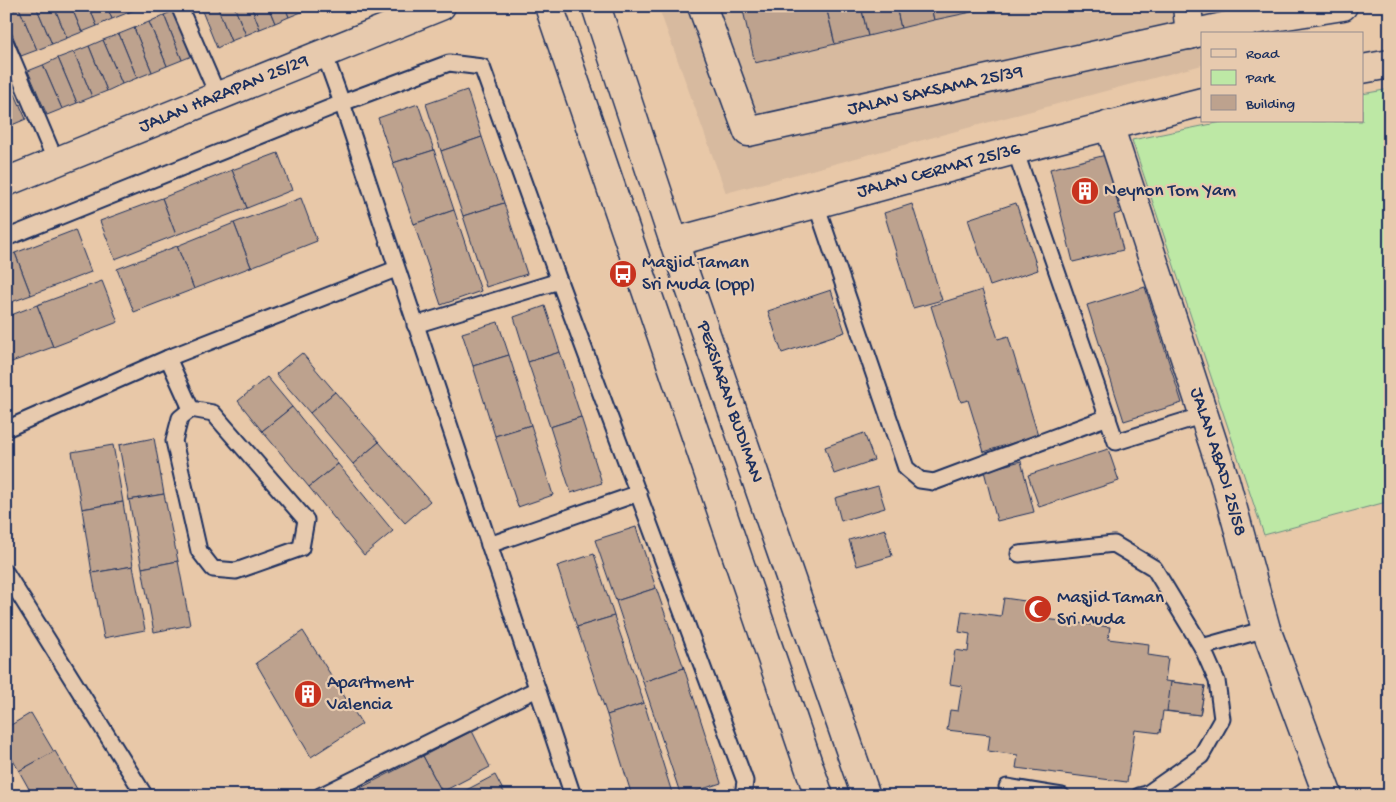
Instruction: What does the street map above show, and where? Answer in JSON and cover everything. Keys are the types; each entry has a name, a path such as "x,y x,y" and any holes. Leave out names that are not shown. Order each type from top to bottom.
{"street":[{"name":"JALAN HARAPAN 25/29","path":"6,182 441,6"},
{"path":"549,6 819,796"},
{"name":"PERSIARAN BUDIMAN","path":"596,6 674,242 866,796"},
{"name":"JALAN SAKSAMA 25/39","path":"702,6 748,132 1201,32"},
{"path":"1187,6 1190,35"},
{"path":"1255,20 1343,6"},
{"name":"JALAN SAKSAMA 25/39","path":"1203,32 1255,20"},
{"path":"1364,69 1390,64"},
{"name":"JALAN CERMAT 25/36","path":"674,242 1109,125 1201,102"},
{"name":"JALAN ABADI 25/58","path":"1109,125 1225,480 1266,629 1328,796"}],"lane":[{"path":"179,6 218,96"},
{"path":"6,44 56,162"},
{"path":"324,53 573,796"},
{"path":"6,238 342,103 449,63 482,67 559,281 745,781 743,796"},
{"path":"1015,150 1116,442 1204,415"},
{"path":"816,204 906,468 920,480 934,482 1108,417"},
{"path":"6,429 168,358 396,269"},
{"path":"415,325 559,281"},
{"path":"168,358 191,409"},
{"path":"191,409 212,413 306,520 301,548 236,571 212,569 199,551 174,441 180,418 191,409"},
{"path":"489,544 639,493"},
{"path":"1019,554 1114,544 1154,568 1202,647 1217,681 1222,719 1201,756 1147,794 1139,796"},
{"path":"6,573 145,796"},
{"path":"1202,647 1266,629"},
{"path":"320,796 537,689"},
{"path":"1007,787 1062,796"}],"shaded area":[{"path":"658,6 1217,6 1219,32 1201,32 1201,65 726,193"}],"green space":[{"path":"1390,89 1390,501 1264,535 1132,140 1222,122 1364,122 1364,94"}],"building":[{"path":"23,6 36,6 52,44 37,50 19,8"},
{"path":"36,6 54,6 67,38 52,44"},
{"path":"54,6 71,6 82,32 67,38"},
{"path":"71,6 89,6 97,26 82,32"},
{"path":"89,6 107,6 112,19 97,26"},
{"path":"107,6 124,6 127,13 112,19"},
{"path":"124,6 142,6 142,7 127,13"},
{"path":"200,6 217,6 231,41 217,48"},
{"path":"217,6 234,6 246,35 231,41"},
{"path":"234,6 251,6 260,29 246,35"},
{"path":"251,6 268,6 275,23 260,29"},
{"path":"268,6 285,6 289,17 275,23"},
{"path":"285,6 302,6 304,11 289,17"},
{"path":"742,6 826,6 835,44 755,63"},
{"path":"826,6 861,6 868,36 835,44"},
{"path":"861,6 896,6 901,28 868,36"},
{"path":"896,6 931,6 934,20 901,28"},
{"path":"931,6 965,6 967,13 934,20"},
{"path":"965,6 993,6 967,13"},
{"path":"19,8 37,50 21,56 6,19 6,13"},
{"path":"179,9 197,54 182,60 164,15"},
{"path":"164,15 182,60 167,66 149,22"},
{"path":"149,22 167,66 152,72 134,28"},
{"path":"134,28 152,72 137,78 119,34"},
{"path":"119,34 137,78 122,84 103,40"},
{"path":"103,40 122,84 107,91 89,46"},
{"path":"89,46 107,91 92,97 74,52"},
{"path":"74,52 92,97 77,103 58,58"},
{"path":"58,58 77,103 62,109 43,65"},
{"path":"43,65 62,109 47,115 28,71"},
{"path":"6,74 26,119 12,125 6,110"},
{"path":"467,90 482,137 441,151 426,104"},
{"path":"418,104 434,150 393,163 378,118"},
{"path":"6,110 12,125 6,127"},
{"path":"482,137 504,203 463,216 441,151"},
{"path":"434,150 454,210 414,224 393,163"},
{"path":"278,153 292,190 247,208 232,170"},
{"name":"Neynon Tom Yam","path":"1106,155 1120,213 1114,215 1123,250 1073,262 1050,169"},
{"path":"232,170 247,208 176,235 162,198"},
{"path":"162,198 176,235 115,259 100,221"},
{"path":"301,198 317,241 251,267 234,223"},
{"path":"504,203 527,274 486,287 463,216"},
{"path":"1016,203 1038,270 990,286 968,219"},
{"path":"912,204 942,300 913,308 884,213"},
{"path":"454,210 481,291 441,305 414,224"},
{"path":"234,223 251,267 194,289 177,246"},
{"path":"75,230 91,272 31,295 15,253"},
{"path":"177,246 194,289 134,312 117,269"},
{"path":"15,253 31,295 6,304 6,257"},
{"path":"102,281 118,322 53,347 37,305"},
{"path":"1145,287 1182,403 1124,421 1087,305"},
{"path":"831,290 845,332 782,353 768,311"},
{"path":"982,290 998,339 1008,336 1038,435 984,452 968,400 961,402 931,306"},
{"path":"37,305 53,347 6,364 6,317"},
{"path":"545,306 560,352 528,362 514,317"},
{"path":"498,322 509,355 473,366 462,333"},
{"path":"560,352 581,417 550,427 528,362"},
{"path":"302,353 335,392 310,413 276,374"},
{"path":"509,355 531,425 495,436 473,366"},
{"path":"267,377 292,407 262,431 238,401"},
{"path":"335,392 379,442 353,464 310,413"},
{"path":"292,407 338,464 309,487 262,431"},
{"path":"581,417 602,483 571,493 550,427"},
{"path":"531,425 553,495 518,507 495,436"},
{"path":"864,433 874,460 834,474 825,447"},
{"path":"154,438 164,494 129,500 119,445"},
{"path":"379,442 430,501 405,523 353,464"},
{"path":"113,445 123,502 82,509 72,452"},
{"path":"1108,449 1119,481 1039,507 1028,475"},
{"path":"1021,461 1034,512 997,521 984,471"},
{"path":"338,464 393,531 364,555 309,487"},
{"path":"878,486 885,508 841,521 835,498"},
{"path":"164,494 178,561 142,568 129,500"},
{"path":"123,502 133,566 92,573 82,509"},
{"path":"636,527 656,588 616,601 595,540"},
{"path":"885,529 892,556 857,566 849,540"},
{"path":"594,554 614,616 577,627 557,566"},
{"path":"178,561 190,625 154,632 142,568"},
{"path":"133,566 145,630 104,638 92,573"},
{"path":"656,588 684,668 643,682 616,601"},
{"name":"Masjid Taman Sri Muda","path":"1004,598 1039,603 1037,618 1110,627 1108,639 1149,644 1148,655 1168,658 1165,681 1205,686 1200,715 1163,711 1160,733 1135,730 1127,782 1016,768 1018,755 988,751 990,735 947,730 950,710 958,711 962,686 950,684 955,650 968,652 970,634 959,632 962,611 1001,616"},
{"path":"614,616 644,703 607,715 577,627"},
{"name":"Apartment Valencia","path":"303,631 362,724 311,757 256,663"},
{"path":"684,668 721,783 681,796 643,682"},
{"path":"1171,682 1205,686 1200,715 1167,711"},
{"path":"644,703 673,796 632,796 607,715"},
{"path":"31,713 54,752 19,771 6,748 6,728"},
{"path":"472,731 490,767 442,792 423,756"},
{"path":"55,751 81,796 33,796 19,771"},
{"path":"423,756 442,792 434,796 345,796"},
{"path":"495,775 506,796 455,796"}],"place":[{"name":"Neynon Tom Yam","path":"1085,191"},
{"name":"Masjid Taman Sri Muda (Opp)","path":"623,274"},
{"name":"Masjid Taman Sri Muda","path":"1038,609"},
{"name":"Apartment Valencia","path":"308,694"}]}
